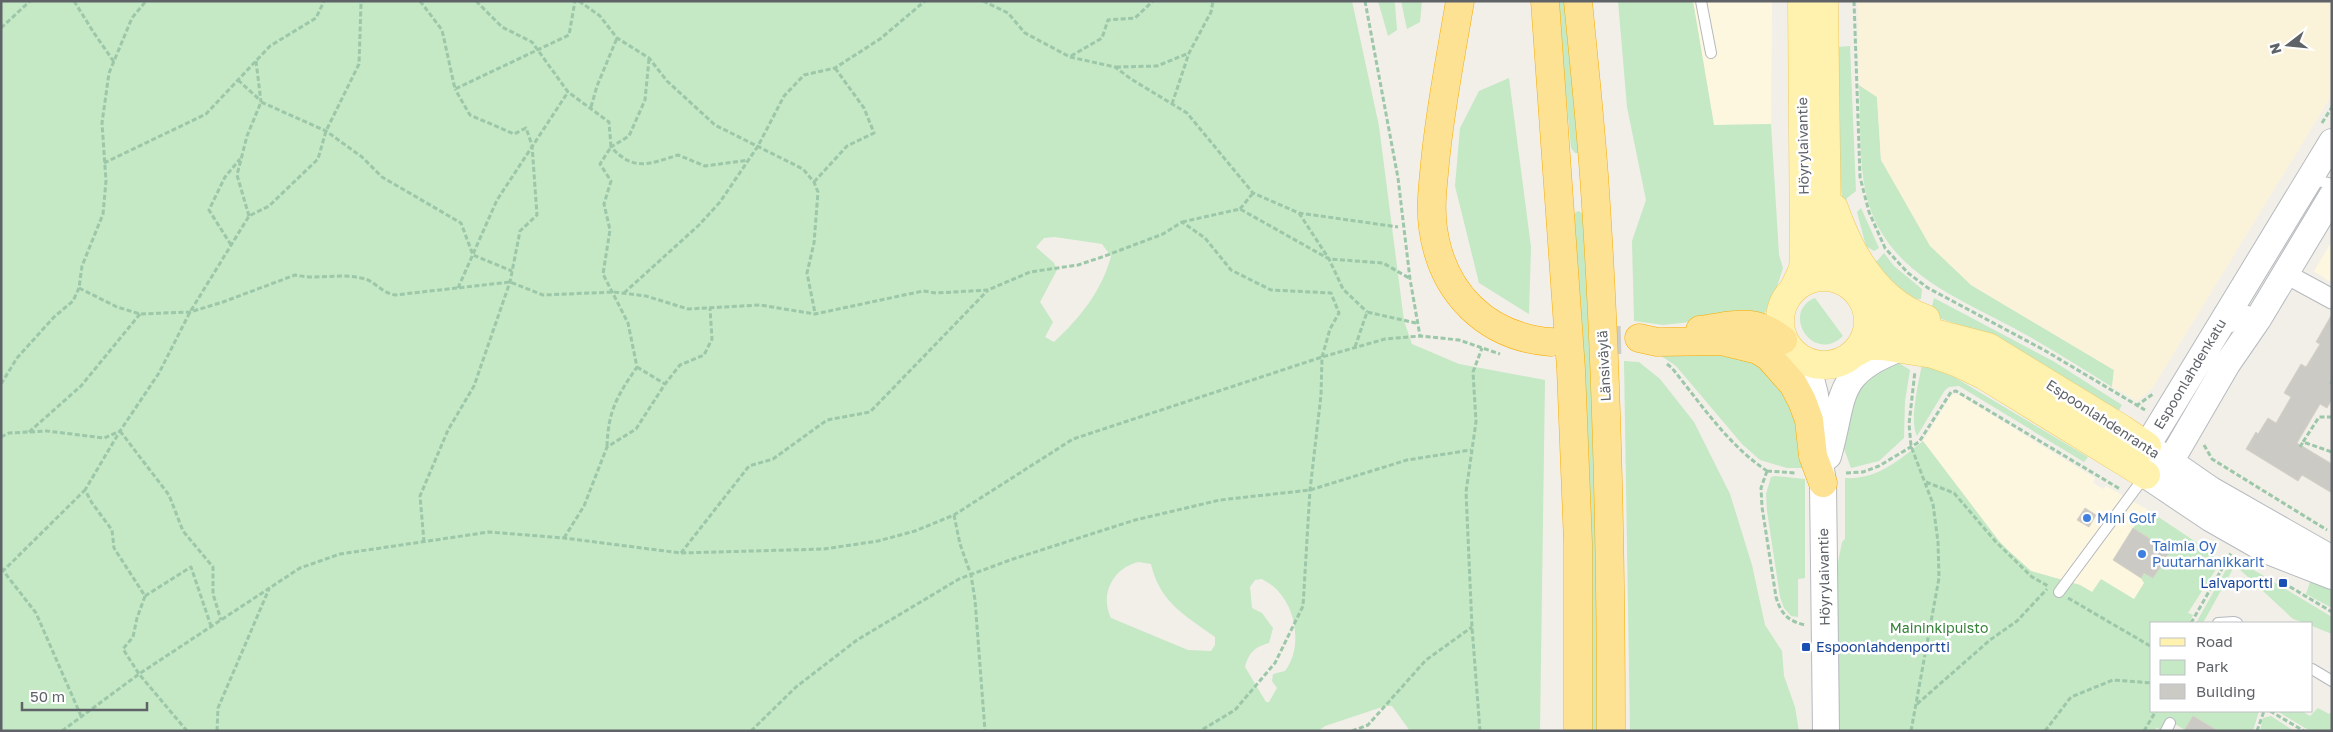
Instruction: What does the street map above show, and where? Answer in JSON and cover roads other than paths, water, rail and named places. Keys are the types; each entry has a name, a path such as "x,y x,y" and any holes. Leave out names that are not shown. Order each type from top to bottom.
{"highway":[{"path":"1460,1 1438,130 1431,198 1433,228 1438,250 1453,286 1477,314 1507,333 1536,341 1551,342"},
{"path":"1545,1 1571,369 1578,543 1578,731"},
{"name":"Länsiväylä","path":"1578,1 1595,188 1604,368 1611,545 1611,731"},
{"path":"1791,349 1763,327 1741,323 1631,339 1657,342 1721,341 1758,350 1769,357 1793,384 1802,401 1809,420 1812,456 1832,471"}],"main road":[{"name":"Höyrylaivantie","path":"1794,288 1803,269 1804,254 1802,1"},
{"name":"Höyrylaivantie","path":"1824,1 1826,187 1830,263 1841,280"},
{"name":"Espoonlahdenkatu","path":"2170,462 2227,364 2286,274 2326,193 2332,142"},
{"name":"Höyrylaivantie","path":"1826,187 1851,250 1868,276 1887,296 1914,315 1965,334 1988,347"},
{"name":"Espoonlahdenkatu","path":"2138,485 2147,446 2204,353 2326,193"},
{"path":"1816,277 1829,277 1841,280 1851,286 1865,303 1868,329 1864,341 1853,355 1829,366 1808,363 1791,349 1779,326 1780,312 1785,299 1794,288 1804,281 1816,277"},
{"name":"Espoonlahdenranta","path":"1865,303 1879,315 1896,323 1988,347 2122,428 2211,490 2332,558"},
{"name":"Espoonlahdenranta","path":"1853,355 1868,346 1876,346 1907,358 1933,354 1956,362 1985,376 2138,485 2210,518 2268,550 2332,576"},
{"name":"Höyrylaivantie","path":"1791,349 1807,368 1812,379 1817,404 1819,456 1832,471"},
{"name":"Höyrylaivantie","path":"1826,731 1832,471 1830,404 1837,376 1853,355"},
{"path":"1832,471 1840,397 1845,387 1863,365 1907,358"},
{"path":"2138,485 2170,462"}],"street":[{"path":"2286,274 2332,299"}],"lane":[{"path":"1701,1 1711,53"},
{"path":"2204,353 2250,307 2227,364"},
{"path":"2059,592 2138,485"},
{"path":"2313,670 2332,681"}],"tunnel":[{"path":"1551,342 1624,340"}],"place":[{"name":"Mini Golf","path":"2087,518"},
{"name":"Taimia Oy Puutarhanikkarit","path":"2142,554"},
{"name":"Laivaportti","path":"2283,583"},
{"name":"Espoonlahdenportti","path":"1806,647"}],"park label":[{"name":"Maininkipuisto","path":"1939,628"}]}
